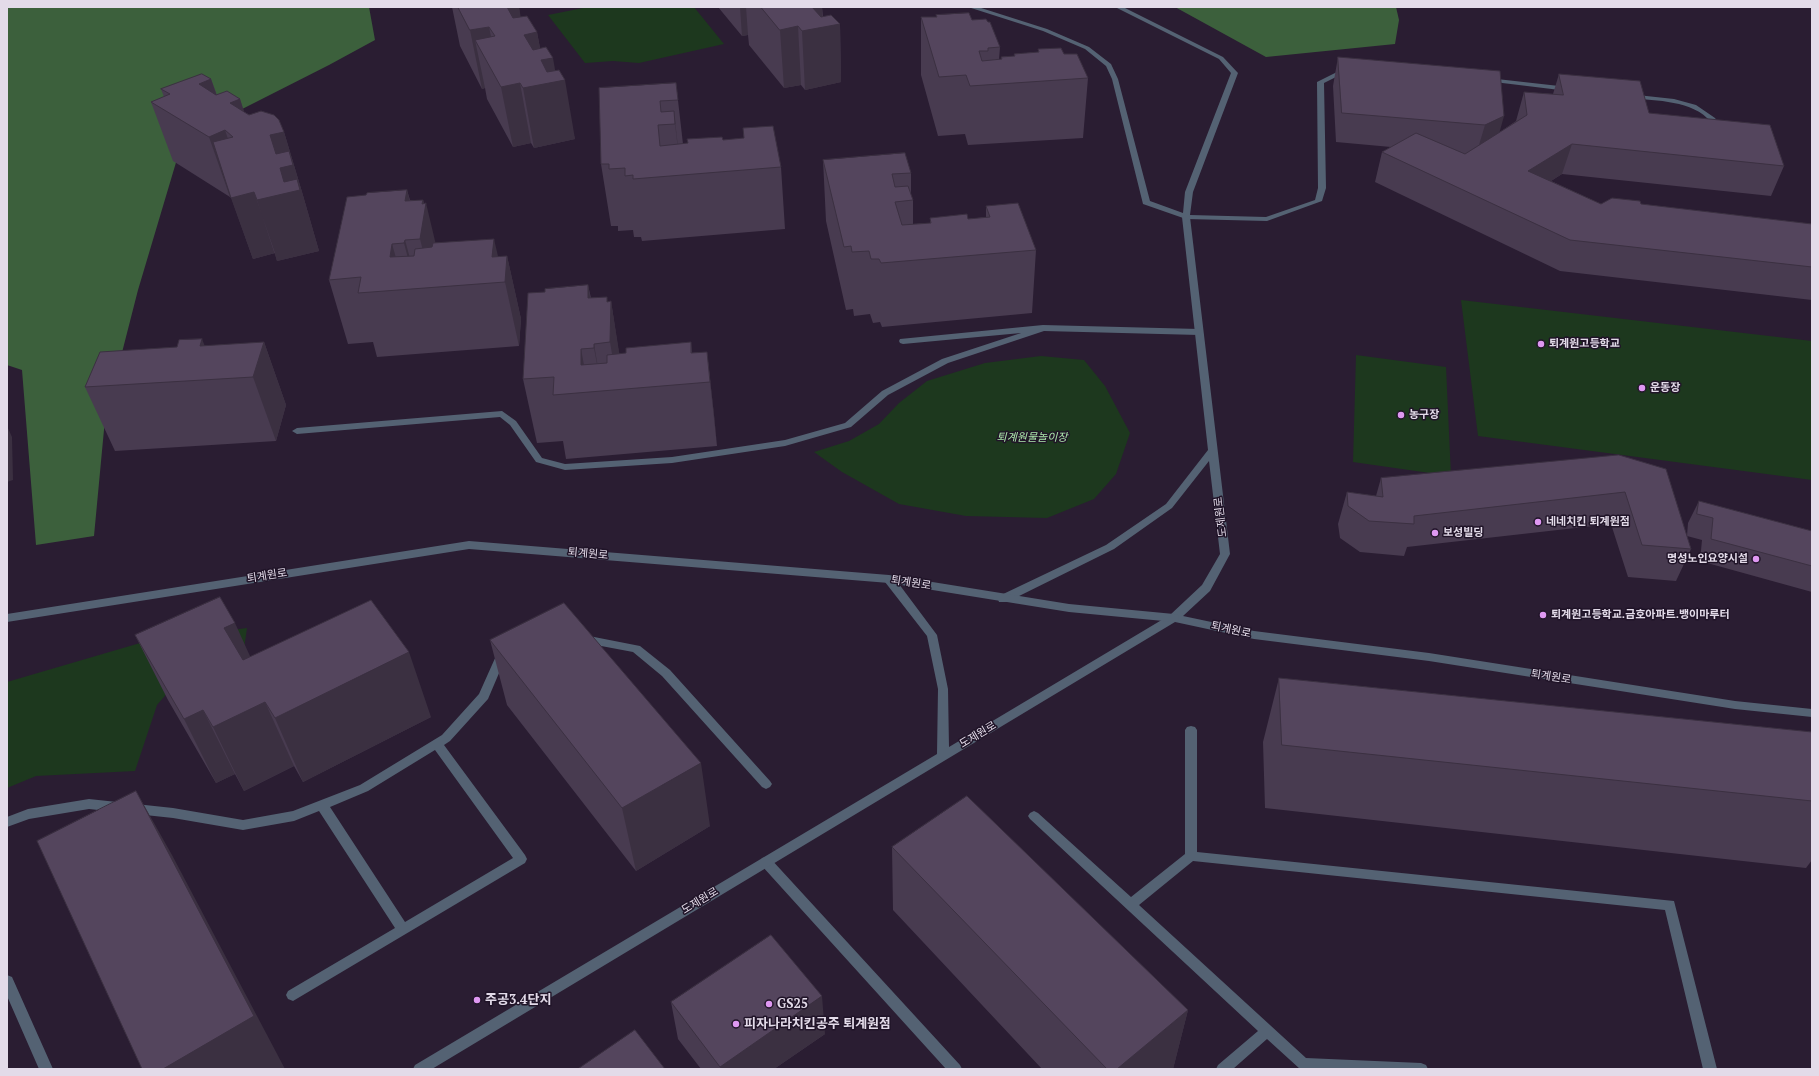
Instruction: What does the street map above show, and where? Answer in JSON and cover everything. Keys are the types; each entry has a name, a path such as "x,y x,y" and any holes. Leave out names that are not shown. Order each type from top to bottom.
{"street":[{"path":"971,7 1046,30 1087,48 1108,65 1115,79 1146,202 1186,217 1267,219 1318,201 1322,188 1320,82 1339,73 1354,72"},
{"name":"도제원로","path":"420,1069 1174,618 1206,588 1225,554 1186,217 1189,192 1235,73 1221,58 1118,7"},
{"path":"1477,78 1580,90"},
{"path":"1620,94 1667,100 1691,105 1712,118 1723,140"},
{"path":"903,341 1043,328 1199,332"},
{"path":"296,431 502,414 513,423 539,460 565,467 672,460 785,443 848,425 885,393 945,361 1043,328"},
{"path":"1004,599 1110,547 1170,506 1213,450"},
{"name":"퇴계원로","path":"7,618 469,544 889,579 1004,599 1069,608 1174,618 1254,635 1429,657 1735,705 1812,713"},
{"path":"889,579 932,636 943,689 943,756"},
{"path":"572,637 636,649 666,673 766,784"},
{"path":"7,822 28,814 89,804 173,813 243,825 294,816 364,788 446,738 484,696 501,656 512,649"},
{"path":"1191,730 1192,856"},
{"path":"293,995 521,859 437,744"},
{"path":"322,805 403,930"},
{"path":"1034,816 1303,1064 1421,1069"},
{"path":"1130,905 1192,856 1670,905 1710,1069"},
{"path":"766,862 954,1069"},
{"path":"7,981 10,997 46,1069"},
{"path":"1223,1069 1267,1031"}],"green space":[{"path":"7,7 369,7 375,40 183,139 138,290 105,419 94,536 36,545 22,370 7,365"},
{"path":"588,7 694,7 724,44 639,63 613,61 585,63 548,15"},
{"path":"1175,7 1396,7 1399,20 1395,44 1266,57"},
{"name":"운동장","path":"1461,300 1812,341 1812,480 1478,436"},
{"name":"농구장","path":"1356,355 1446,367 1451,476 1353,462"},
{"name":"퇴계원물놀이장","path":"1041,356 1084,360 1105,386 1130,433 1116,474 1094,499 1047,518 966,516 899,504 842,472 814,452 849,441 879,424 899,403 927,381 985,363"},
{"path":"247,628 243,656 170,690 157,705 135,771 36,776 7,788 7,682 147,641"}],"building":[{"path":"458,7 507,7 513,18 527,16 537,32 524,35 533,50 546,47 553,58 541,60 547,72 559,70 565,80 523,88 520,83 501,87 475,40 495,36 489,27 470,30"},
{"path":"761,7 812,7 821,17 831,15 840,24 802,31 798,26 780,30"},
{"path":"969,13 972,20 986,19 990,22 1000,47 988,48 988,51 979,51 982,61 1002,59 1001,57 1015,56 1014,54 1039,52 1038,49 1061,48 1064,54 1077,54 1088,78 970,86 966,75 939,77 921,17 937,17 936,15"},
{"path":"1338,57 1500,71 1504,116 1485,125 1342,113"},
{"path":"202,74 211,79 199,84 216,95 227,91 240,99 230,103 249,115 261,111 274,115 279,120 284,132 270,135 276,154 289,151 293,165 280,168 284,182 297,179 300,190 257,200 254,192 231,198 213,142 233,137 225,130 209,137 151,102 170,94 161,89"},
{"path":"1559,74 1640,81 1649,113 1770,125 1784,166 1572,144 1528,171 1601,204 1612,198 1640,201 1641,204 1812,224 1812,267 1570,240 1382,152 1416,133 1465,154 1527,115 1524,92 1563,95"},
{"path":"676,83 678,100 660,101 661,112 674,111 675,124 658,125 660,146 688,143 687,139 722,137 723,140 744,138 743,128 773,126 781,167 633,179 633,175 625,176 625,168 609,169 609,164 601,164 599,88"},
{"path":"905,153 911,173 892,174 895,187 908,186 913,200 895,202 902,225 931,223 930,218 967,214 968,219 990,217 986,206 1018,203 1036,250 881,263 879,259 871,259 869,251 852,252 851,246 844,247 823,160"},
{"path":"407,190 405,201 423,200 422,204 426,203 420,239 405,240 404,243 392,244 390,257 414,256 415,249 432,247 433,243 494,239 492,257 507,256 505,282 358,293 361,277 329,280 347,197 366,195 367,193"},
{"path":"588,285 588,298 607,297 607,302 611,301 610,342 594,344 594,348 581,349 581,365 607,363 607,355 626,353 626,348 691,342 691,353 707,352 710,382 553,395 554,377 523,379 528,293 545,292 545,289"},
{"path":"202,339 200,346 264,342 253,377 85,387 100,352 177,347 179,340"},
{"path":"1619,455 1666,469 1691,549 1642,545 1625,492 1414,516 1414,524 1369,521 1348,506 1347,492 1383,497 1381,478"},
{"path":"1699,501 1812,531 1812,566 1711,539 1713,518 1697,514"},
{"path":"220,597 235,623 224,628 243,660 371,600 409,652 275,718 265,702 213,727 203,710 184,719 135,635"},
{"path":"564,603 701,763 622,808 490,640"},
{"path":"1279,678 1812,732 1812,801 1282,745"},
{"path":"136,791 254,1016 163,1069 142,1069 37,841"},
{"path":"967,796 1188,1010 1117,1069 1107,1069 892,847"},
{"path":"771,935 822,996 720,1067 671,1002"},
{"path":"635,1030 665,1069 578,1069"}],"place":[{"name":"퇴계원고등학교","path":"1541,344"},
{"name":"운동장","path":"1642,388"},
{"name":"농구장","path":"1401,415"},
{"name":"네네치킨 퇴계원점","path":"1538,522"},
{"name":"보성빌딩","path":"1435,533"},
{"name":"명성노인요양시설","path":"1756,559"},
{"name":"퇴계원고등학교.금호아파트.뱅이마루터","path":"1543,615"},
{"name":"주공3.4단지","path":"477,1000"},
{"name":"GS25","path":"769,1004"},
{"name":"피자나라치킨공주 퇴계원점","path":"736,1024"}]}
